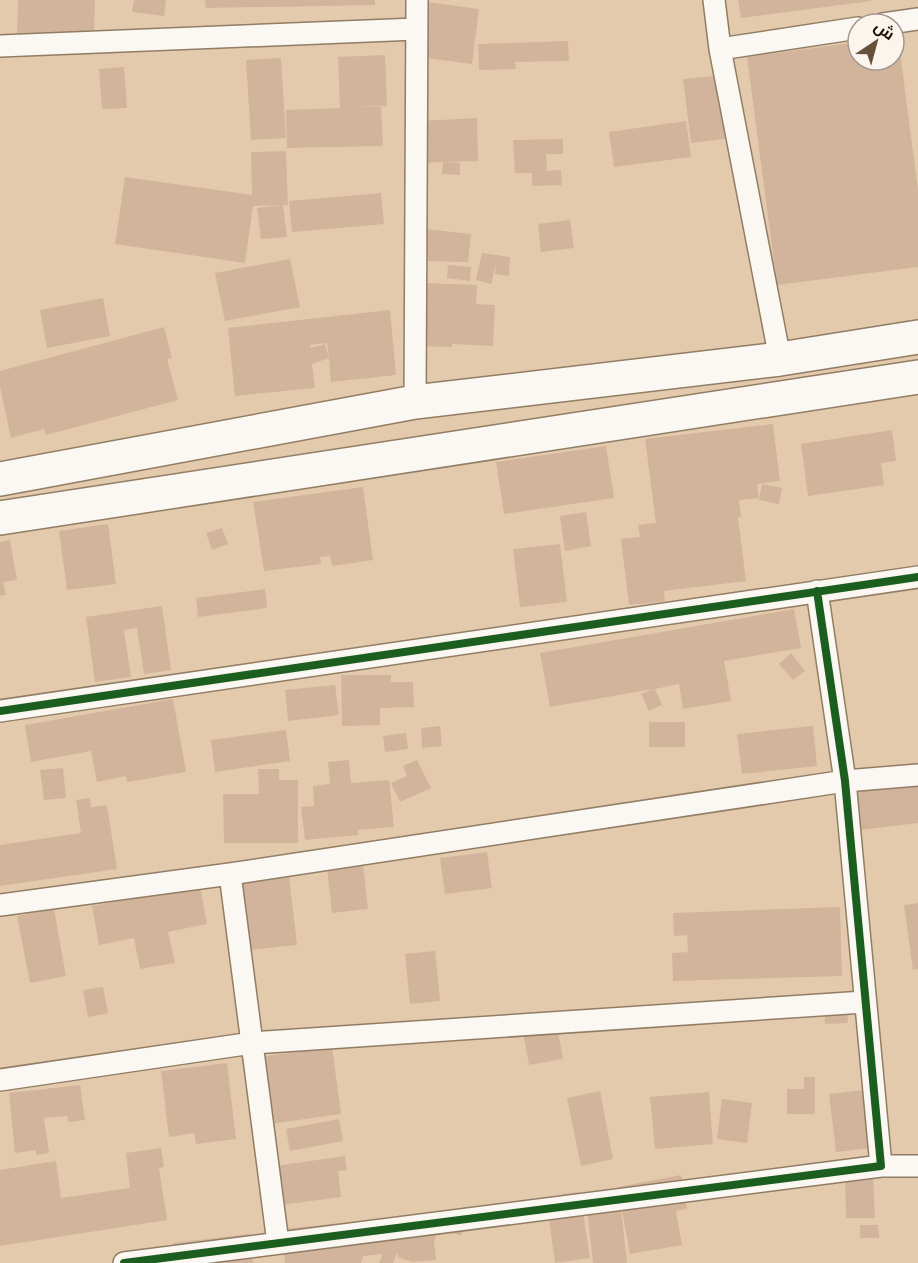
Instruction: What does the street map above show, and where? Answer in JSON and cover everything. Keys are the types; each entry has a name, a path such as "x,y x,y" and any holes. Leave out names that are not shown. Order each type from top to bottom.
{"main road":[{"path":"0,479 415,402 780,359 918,337"},
{"path":"0,518 918,376"}],"street":[{"path":"415,402 417,0"},
{"path":"714,0 720,49 780,359"},
{"path":"0,46 416,29"},
{"path":"720,49 846,30"},
{"path":"0,711 918,577"},
{"path":"817,591 845,781 881,1166"},
{"path":"0,905 230,874 845,781 918,775"},
{"path":"230,874 278,1243"},
{"path":"0,1080 252,1043 864,1002"},
{"path":"124,1263 881,1166 918,1166"}],"building":[{"path":"18,0 95,0 94,32 65,32 65,39 17,37"},
{"path":"134,0 166,0 164,16 132,12"},
{"path":"205,0 375,0 375,5 206,8"},
{"path":"738,0 871,0 871,1 741,18"},
{"path":"427,2 479,9 472,64 419,57"},
{"path":"568,41 569,61 515,62 516,69 479,70 478,44"},
{"path":"846,44 846,72 903,72 918,190 918,267 777,285 747,57"},
{"path":"385,55 387,106 356,107 381,107 383,146 287,148 286,110 340,108 338,57"},
{"path":"281,58 286,138 251,140 246,60"},
{"path":"124,67 127,108 102,109 99,69"},
{"path":"723,75 730,138 691,143 683,79"},
{"path":"477,118 478,161 446,162 460,163 460,175 442,174 443,162 423,163 421,121"},
{"path":"686,121 691,157 614,167 609,132"},
{"path":"563,139 563,154 546,154 547,171 561,170 562,185 532,186 532,173 515,173 513,140"},
{"path":"286,151 288,205 253,206 245,263 115,244 125,177 252,195 251,152"},
{"path":"381,193 384,224 292,232 289,201"},
{"path":"283,205 287,237 261,239 257,208"},
{"path":"570,220 574,248 541,252 538,224"},
{"path":"425,229 471,234 468,262 421,261"},
{"path":"482,253 510,257 509,276 495,274 496,264 491,284 476,280"},
{"path":"290,259 300,307 225,321 215,273"},
{"path":"448,265 471,267 470,281 447,278"},
{"path":"424,283 477,285 476,304 495,305 493,346 452,344 452,347 421,346"},
{"path":"103,298 110,336 47,348 40,310"},
{"path":"390,310 396,375 331,382 329,358 312,364 315,388 235,396 228,328","holes":["327,343 329,358 325,344 311,348 310,345"]},
{"path":"164,327 172,358 167,359 178,400 46,435 44,429 11,438 0,387 0,371"},
{"path":"773,424 780,481 757,484 759,498 739,500 741,517 738,517 746,581 664,591 665,601 629,605 621,539 640,537 638,525 656,523 645,439"},
{"path":"892,430 896,461 881,463 884,485 808,496 801,444"},
{"path":"606,446 614,498 504,514 496,462"},
{"path":"762,484 782,488 779,504 759,500"},
{"path":"363,487 373,560 332,566 330,556 320,557 321,564 264,571 253,502"},
{"path":"586,512 591,546 565,551 560,516"},
{"path":"108,524 116,584 67,590 59,531"},
{"path":"222,528 228,544 212,550 206,533"},
{"path":"10,540 17,580 3,582 6,595 0,596 0,542"},
{"path":"560,544 567,602 520,607 513,549"},
{"path":"265,589 267,608 198,617 196,598"},
{"path":"162,606 171,670 144,674 137,628 124,630 131,677 95,682 86,617"},
{"path":"794,609 801,648 724,661 731,701 683,709 679,684 655,689 662,705 649,711 641,694 653,689 550,707 540,653"},
{"path":"791,653 805,671 793,680 779,664"},
{"path":"341,675 391,675 391,682 413,682 414,707 380,708 380,725 342,726"},
{"path":"335,685 339,715 288,721 285,690"},
{"path":"173,699 186,772 127,782 126,776 97,782 91,751 31,762 25,725"},
{"path":"649,722 685,722 685,747 649,747"},
{"path":"440,726 442,746 422,748 421,728"},
{"path":"813,726 817,766 742,774 737,734"},
{"path":"286,730 290,761 215,772 211,740"},
{"path":"406,733 408,749 385,752 383,736"},
{"path":"349,760 351,783 389,780 394,827 358,830 358,835 305,840 301,807 314,806 313,786 330,784 328,762"},
{"path":"417,760 431,788 400,802 391,783 407,776 403,766"},
{"path":"63,768 66,798 44,800 40,770"},
{"path":"258,769 279,769 279,780 298,780 298,843 224,843 223,794 259,794"},
{"path":"918,782 918,823 852,831 847,791"},
{"path":"90,798 91,807 107,805 117,869 0,886 0,845 81,833 76,800"},
{"path":"487,852 492,888 445,894 440,858"},
{"path":"363,864 368,909 332,913 327,868"},
{"path":"289,876 297,945 241,951 233,883"},
{"path":"200,886 207,924 168,932 175,963 140,969 134,938 99,945 92,906"},
{"path":"918,903 918,969 913,970 904,905"},
{"path":"840,907 842,976 673,981 672,953 688,952 687,935 674,936 673,913"},
{"path":"54,909 66,976 30,983 17,916"},
{"path":"435,951 440,1001 410,1004 405,954"},
{"path":"103,987 108,1013 88,1017 83,990"},
{"path":"847,1005 848,1023 825,1024 824,1006"},
{"path":"556,1021 563,1059 529,1065 522,1027"},
{"path":"332,1047 341,1114 263,1125 253,1058"},
{"path":"227,1063 236,1139 196,1144 194,1133 169,1137 161,1071"},
{"path":"804,1077 815,1077 815,1114 787,1114 787,1089 804,1089"},
{"path":"80,1085 85,1120 68,1122 67,1116 44,1118 49,1153 36,1155 36,1150 15,1153 9,1093"},
{"path":"865,1090 872,1148 836,1152 829,1094"},
{"path":"600,1091 613,1159 581,1166 567,1098"},
{"path":"709,1092 713,1144 655,1149 650,1097"},
{"path":"722,1099 752,1103 747,1143 717,1139"},
{"path":"339,1119 343,1141 290,1151 286,1129"},
{"path":"161,1148 164,1167 159,1168 167,1220 0,1246 0,1170 56,1161 61,1198 130,1188 126,1153"},
{"path":"345,1156 347,1170 338,1171 341,1197 274,1206 268,1167"},
{"path":"873,1173 875,1218 846,1218 845,1174"},
{"path":"681,1175 687,1209 676,1211 682,1245 630,1254 620,1200 627,1263 593,1263 587,1208 619,1191 618,1187"},
{"path":"580,1192 590,1258 555,1263 548,1211 564,1209 562,1194"},
{"path":"461,1211 463,1229 461,1236 439,1227 434,1241 436,1260 412,1262 398,1257 397,1252 393,1263 379,1263 383,1254 363,1256 361,1263 285,1263 281,1229"},
{"path":"860,1225 878,1225 879,1238 860,1238"},
{"path":"249,1234 253,1263 175,1263 173,1243"}],"cycle path":[{"path":"0,711 918,577"},
{"path":"124,1263 881,1166 845,781 817,591"}]}
